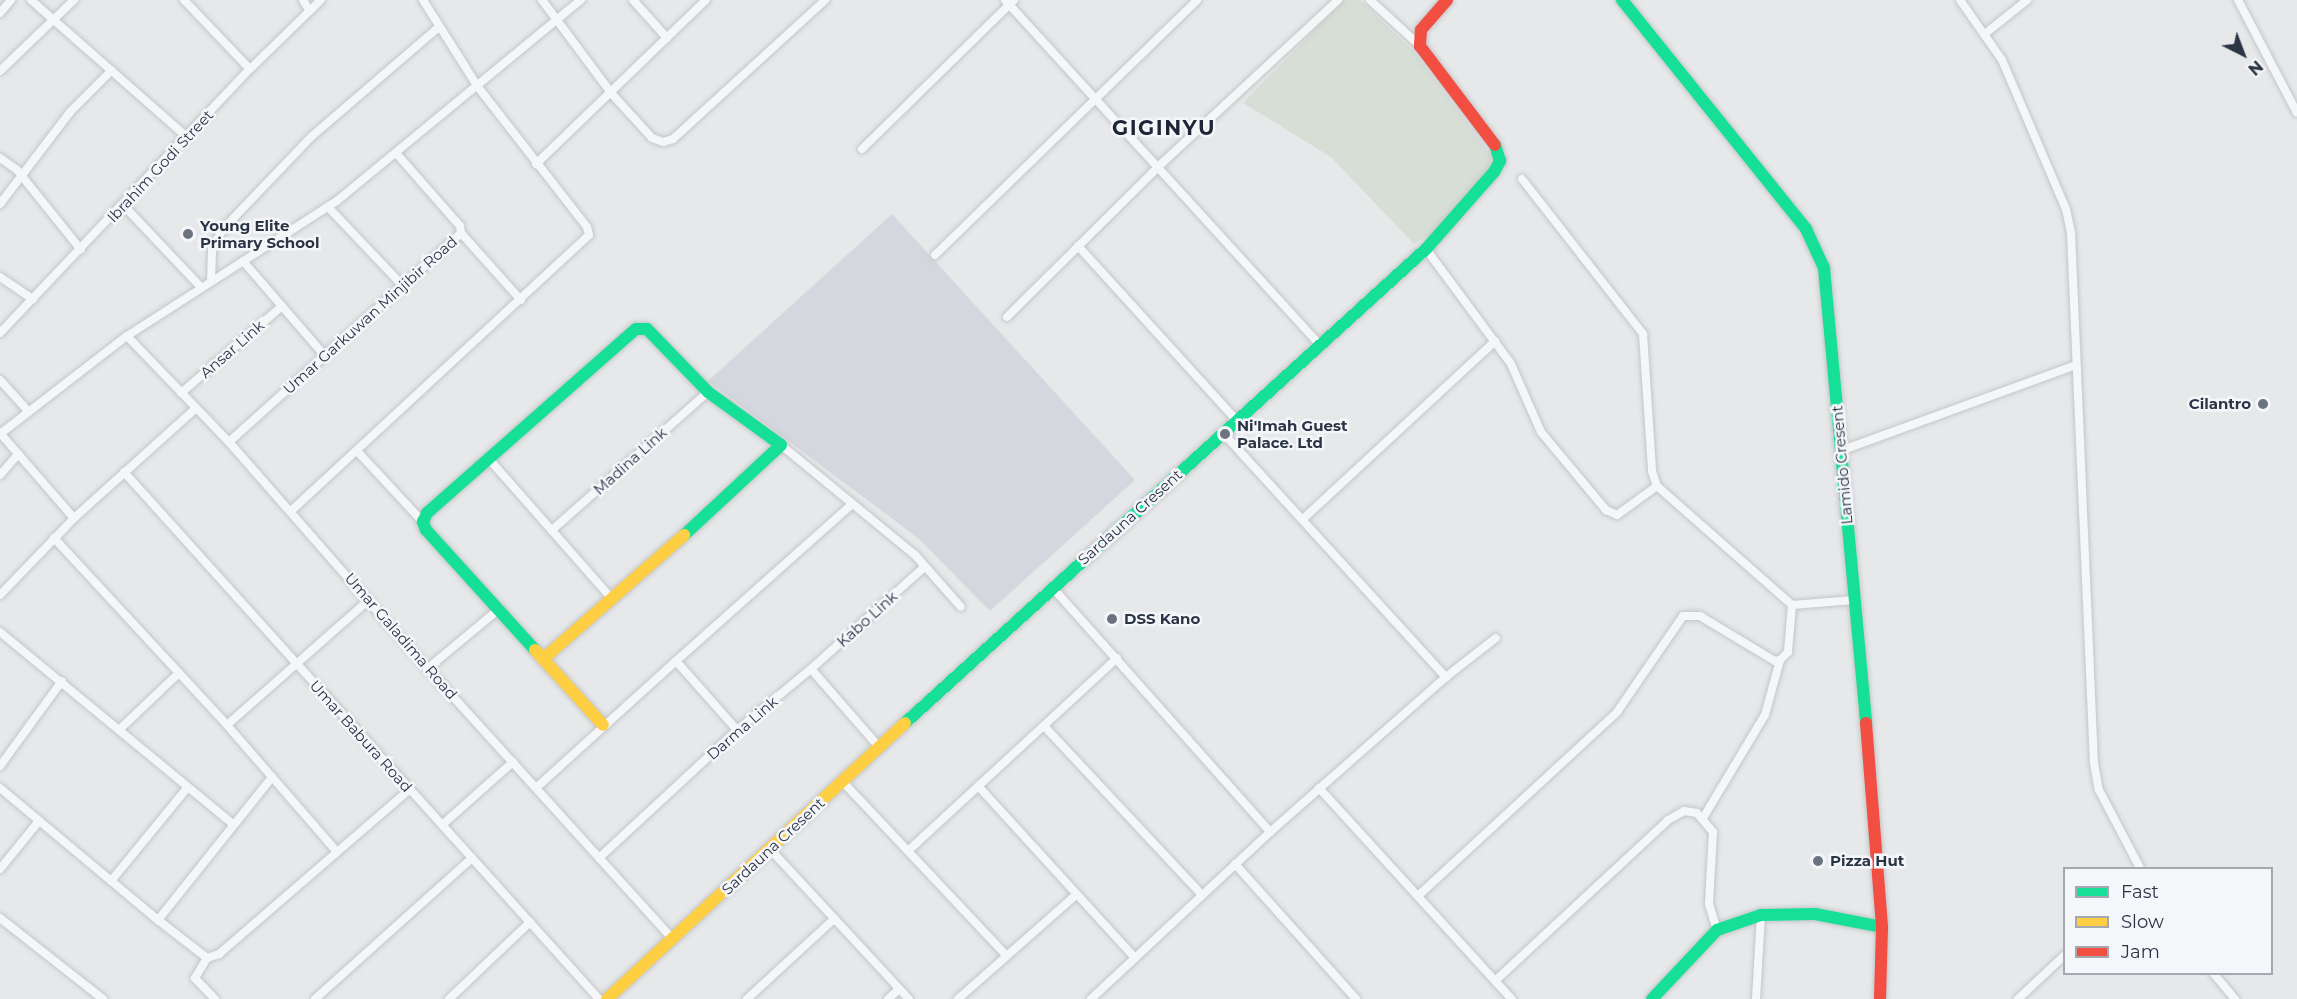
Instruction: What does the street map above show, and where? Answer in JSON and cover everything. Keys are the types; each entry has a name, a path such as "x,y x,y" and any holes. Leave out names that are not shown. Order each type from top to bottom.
{"street":[{"path":"0,13 11,0"},
{"path":"32,0 187,137"},
{"path":"0,71 74,0"},
{"path":"183,0 250,69"},
{"path":"303,0 309,10"},
{"name":"Ibrahim Godi Street","path":"0,333 124,206 250,69 321,0"},
{"path":"291,511 589,235 587,227 536,165 478,87 423,0"},
{"path":"542,0 612,94 652,138 663,142 673,139 825,0"},
{"path":"74,518 0,434 127,336 328,207 478,87 580,0"},
{"path":"633,0 667,38"},
{"path":"536,165 612,94 706,0"},
{"path":"935,255 1197,0"},
{"path":"1007,317 1160,165 1338,0"},
{"path":"1370,0 1420,46"},
{"path":"1420,46 1421,30 1447,0"},
{"name":"Lamido Cresent","path":"1622,0 1819,250 1827,293 1882,927 1880,999"},
{"path":"1960,0 1986,33 2057,181 2071,233 2094,763 2103,800 2139,867"},
{"path":"1986,33 2027,0"},
{"path":"2238,0 2297,113"},
{"path":"862,149 1010,1 1320,345"},
{"path":"211,281 212,248 224,228 311,137 439,27"},
{"name":"Sardauna Cresent","path":"607,999 1052,587 1426,249 1500,161 1498,149 1420,46"},
{"path":"0,204 20,174 70,112 112,70"},
{"name":"Umar Garkuwan Minjibir Road","path":"229,442 461,233 460,226 396,153"},
{"path":"0,158 20,174 81,250"},
{"path":"1522,178 1643,334 1652,471 1657,486 1792,605 1854,600"},
{"path":"124,206 201,287"},
{"path":"328,207 403,286"},
{"path":"461,233 521,300"},
{"path":"1078,246 1237,421"},
{"path":"1426,249 1511,364 1541,432 1611,515 1617,515 1657,486"},
{"path":"243,261 325,356"},
{"path":"0,277 33,299"},
{"name":"Ansar Link","path":"181,393 282,306"},
{"path":"423,522 427,513 636,329 647,329 708,392 781,445 915,555 923,568 961,607"},
{"name":"Umar Galadima Road","path":"127,336 229,442 427,669 673,939"},
{"path":"1303,519 1495,341"},
{"path":"1840,451 2076,365"},
{"path":"0,380 29,412"},
{"name":"Madina Link","path":"552,530 708,392"},
{"path":"0,595 74,518 196,408"},
{"path":"1223,433 1446,677"},
{"path":"543,659 766,463 781,445"},
{"path":"357,451 603,725"},
{"path":"0,475 18,453"},
{"path":"489,459 611,598"},
{"name":"Umar Babura Road","path":"124,472 599,999"},
{"path":"536,788 603,725 852,504"},
{"path":"54,538 227,725 337,852"},
{"name":"Kabo Link","path":"811,669 923,568"},
{"path":"1052,587 1270,832"},
{"path":"227,725 369,600"},
{"path":"1703,818 1765,715 1780,660 1788,652 1792,605"},
{"path":"427,669 499,609"},
{"path":"1419,895 1617,712 1683,616 1700,616 1780,660"},
{"path":"0,632 121,728 187,788 233,824"},
{"path":"1091,999 1319,788 1446,677 1496,638"},
{"path":"909,850 1117,658"},
{"path":"676,661 737,730"},
{"path":"811,669 879,747"},
{"name":"Darma Link","path":"599,858 737,730 811,669"},
{"path":"121,728 179,673"},
{"path":"0,765 62,681"},
{"path":"1044,726 1202,895"},
{"path":"442,825 513,762"},
{"path":"158,920 272,777"},
{"path":"842,781 1006,955"},
{"path":"979,787 1075,896 1135,958"},
{"path":"0,788 207,958"},
{"path":"111,880 187,788"},
{"path":"1319,788 1512,999"},
{"path":"216,999 195,978 207,958 219,954 410,789"},
{"path":"1495,981 1668,820 1684,811 1703,818 1713,832 1709,904 1717,930"},
{"path":"0,869 39,821"},
{"path":"769,848 909,999"},
{"path":"315,999 472,858"},
{"path":"1235,864 1356,999"},
{"path":"958,999 1075,896"},
{"path":"1653,999 1717,930 1761,915 1815,914 1882,927"},
{"path":"1756,999 1761,915"},
{"path":"0,918 103,999"},
{"path":"747,999 834,919"},
{"path":"449,999 530,922"},
{"path":"2018,999 2063,957"},
{"path":"2215,975 2235,999"},
{"path":"888,999 899,989"}],"shaded area":[{"path":"1344,0 1360,0 1413,51 1492,157 1486,173 1430,234 1414,244 1331,157 1243,103"},
{"path":"892,214 1135,480 990,611 918,538 708,381"}],"traffic: fast":[{"path":"1622,0 1806,229 1824,268 1866,723"},
{"path":"905,723 1426,249 1494,172 1500,161 1495,145"},
{"path":"535,650 426,530 423,522 427,513 636,329 647,329 708,392 781,445 684,535"},
{"path":"1652,999 1717,930 1761,915 1815,914 1882,927"}],"traffic: slow":[{"path":"543,659 684,535"},
{"path":"535,650 603,725"},
{"path":"607,999 905,723"}],"traffic: jam":[{"path":"1447,0 1421,30 1420,46 1495,145"},
{"path":"1866,723 1882,927 1880,999"}],"place":[{"name":"Young Elite Primary School","path":"188,234"},
{"name":"Cilantro","path":"2263,404"},
{"name":"Ni'Imah Guest Palace. Ltd","path":"1225,434"},
{"name":"DSS Kano","path":"1112,619"},
{"name":"Pizza Hut","path":"1818,861"}],"district":[{"name":"GIGINYU","path":"1164,128"}]}
